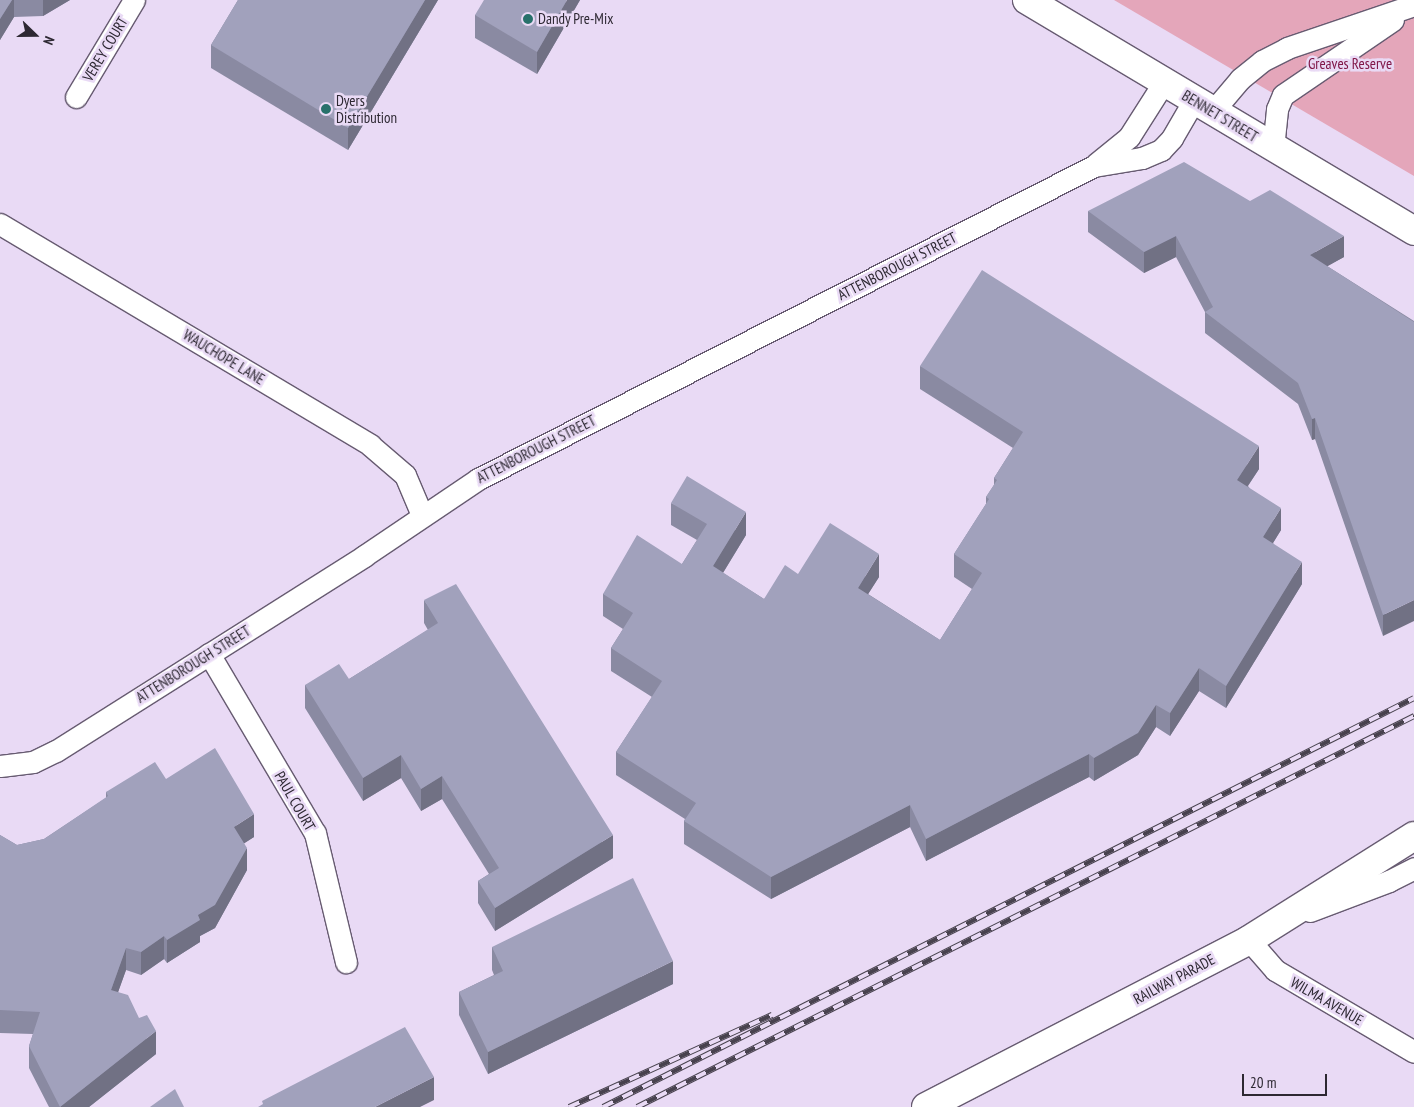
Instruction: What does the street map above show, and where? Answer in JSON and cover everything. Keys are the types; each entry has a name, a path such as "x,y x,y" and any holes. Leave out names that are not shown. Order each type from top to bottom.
{"main road":[{"name":"BENNET STREET","path":"1026,0 1414,231"},
{"name":"RAILWAY PARADE","path":"926,1107 1249,940 1283,921 1414,836"}],"street":[{"name":"VEREY COURT","path":"76,98 134,0"},
{"name":"ATTENBOROUGH STREET","path":"1094,166 1142,158 1160,150 1204,105 1262,61 1287,48 1414,6"},
{"name":"ATTENBOROUGH STREET","path":"1273,148 1278,109 1283,95 1414,6"},
{"name":"ATTENBOROUGH STREET","path":"0,766 33,762 56,751 364,556 478,478 1094,166 1129,137 1164,82"},
{"name":"WAUCHOPE LANE","path":"0,224 381,452 410,482 422,515"},
{"name":"PAUL COURT","path":"209,654 314,833 346,962"},
{"path":"1283,921 1389,881 1414,868"},
{"name":"WILMA AVENUE","path":"1249,940 1274,970 1414,1052"}],"green space":[{"name":"Greaves Reserve","path":"1114,0 1414,0 1414,176"}],"building":[{"path":"0,0 12,0 0,19"},
{"name":"Dyers Distribution","path":"238,0 425,0 348,128 211,45"},
{"path":"484,0 567,0 537,52 475,15"},
{"path":"1184,162 1250,201 1270,190 1344,236 1310,255 1414,322 1414,600 1383,615 1315,418 1312,419 1298,383 1205,312 1213,307 1176,236 1144,252 1088,211"},
{"path":"982,270 1259,446 1237,480 1281,508 1263,537 1302,562 1226,686 1199,668 1170,713 1156,705 1138,733 1094,758 1089,754 926,839 910,805 771,877 684,821 696,803 616,752 662,681 611,648 633,613 603,594 637,535 682,564 707,524 671,503 687,476 746,512 713,566 764,599 785,565 798,574 830,523 879,554 858,588 940,640 982,573 954,554 989,499 986,497 997,480 994,478 1023,432 920,366"},
{"path":"456,584 613,835 495,908 478,881 499,868 442,776 421,789 401,755 363,778 305,685 339,664 349,679 438,623 424,600"},
{"path":"215,748 254,814 234,827 247,848 215,905 198,915 200,920 167,940 164,936 141,952 126,948 111,990 128,995 139,1018 147,1015 156,1031 60,1107 29,1046 40,1012 0,1010 0,835 17,845 44,839 108,796 106,792 155,762 166,779"},
{"path":"633,878 673,961 488,1052 459,992 503,971 492,947"},
{"path":"405,1027 434,1077 375,1107 258,1107 263,1104 262,1101"},
{"path":"175,1089 184,1107 150,1107"}],"railway":[{"path":"603,1107 1414,698"},
{"path":"637,1107 1414,716"},
{"path":"569,1107 772,1015"}],"place":[{"name":"Dandy Pre-Mix","path":"528,19"},
{"name":"Dyers Distribution","path":"326,109"}]}
